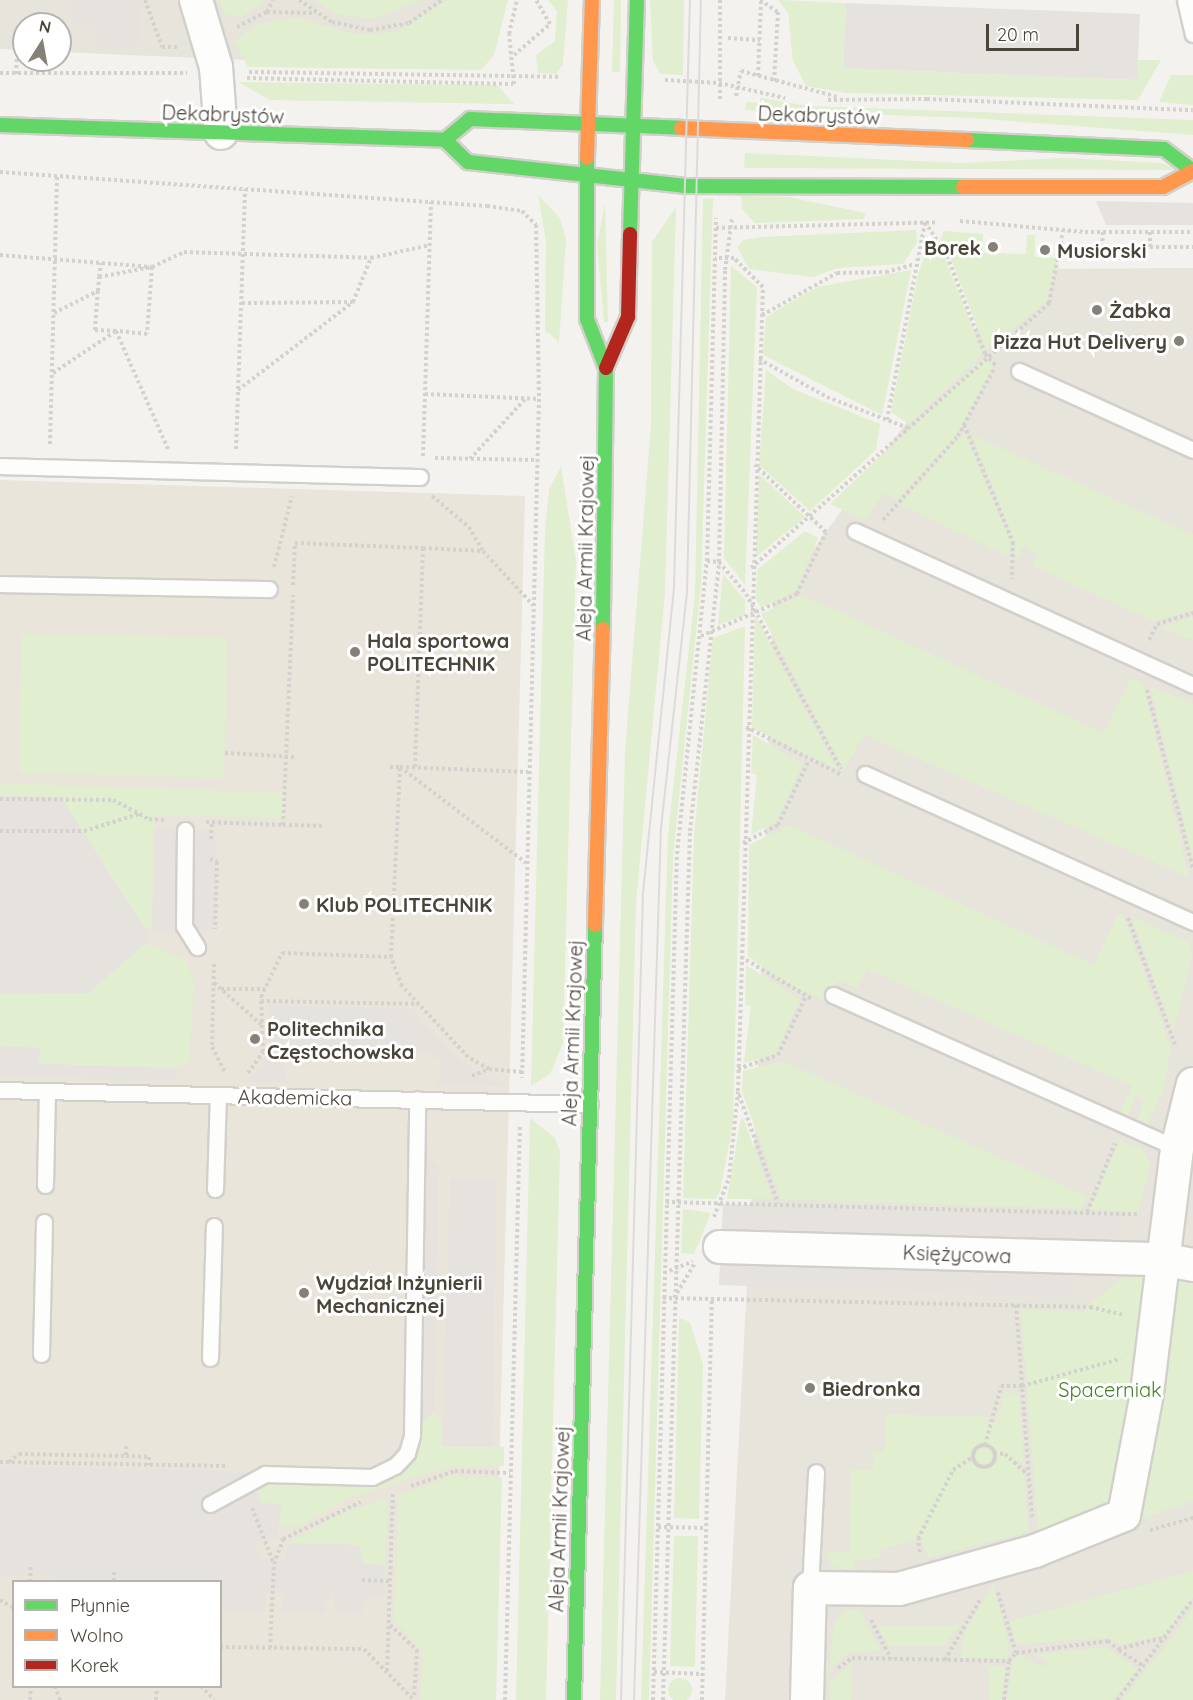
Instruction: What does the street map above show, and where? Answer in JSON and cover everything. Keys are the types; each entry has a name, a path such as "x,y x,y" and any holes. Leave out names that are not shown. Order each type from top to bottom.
{"main road":[{"name":"Aleja Armii Krajowej","path":"592,0 584,175 586,318 606,368"},
{"name":"Aleja Armii Krajowej","path":"573,1700 590,1104 606,368 628,317 636,180 637,0"},
{"name":"Dekabrystów","path":"0,125 445,140 471,119 1164,149 1193,171 1163,187 697,186 468,162 445,140"}],"street":[{"path":"196,0 216,67 220,133"},
{"path":"808,1696 810,1588 899,1589 923,1582 991,1571 1124,1515 1156,1318 1160,1259 1177,1148 1193,1084"},
{"name":"Księżycowa","path":"711,1240 1160,1259 1193,1265"}],"lane":[{"path":"1185,0 1193,34"},
{"path":"1019,371 1193,450"},
{"path":"0,466 420,477"},
{"path":"862,534 1193,685"},
{"path":"0,584 269,589"},
{"path":"865,774 1193,922"},
{"path":"184,824 184,926 197,947"},
{"path":"833,995 1177,1148"},
{"name":"Akademicka","path":"0,1090 590,1104"},
{"path":"45,1185 47,1091"},
{"path":"215,1189 218,1095"},
{"path":"210,1504 265,1474 372,1477 395,1466 407,1453 412,1435 417,1099"},
{"path":"41,1354 44,1222"},
{"path":"210,1358 214,1226"},
{"path":"810,1588 816,1472"}],"path":[{"path":"145,0 162,46 191,48"},
{"path":"267,12 273,0"},
{"path":"299,0 332,22 370,30 409,23 442,0"},
{"path":"513,76 514,55 509,34 518,0"},
{"path":"514,55 550,24 536,0"},
{"path":"720,0 720,108"},
{"path":"758,76 760,1"},
{"path":"760,1 778,12 774,81"},
{"path":"225,32 267,12 317,13"},
{"path":"728,38 760,40"},
{"path":"0,73 168,74 193,79 191,64"},
{"path":"736,96 741,71 842,98 1193,110"},
{"path":"240,72 563,77"},
{"path":"237,79 513,84"},
{"path":"664,80 719,83 792,99"},
{"path":"0,172 431,202 522,211 536,225 539,399 505,1700"},
{"path":"50,436 57,175"},
{"path":"236,449 245,189"},
{"path":"423,458 431,202"},
{"path":"653,1700 677,854 707,561 717,207"},
{"path":"663,1700 676,1202 690,831 719,562 726,257 733,207"},
{"path":"716,228 946,221"},
{"path":"956,221 1103,232 1193,232"},
{"path":"887,420 915,264 925,222"},
{"path":"925,222 947,256 985,354"},
{"path":"751,569 908,428 985,354 1017,334 1049,303 1063,230"},
{"path":"1103,232 1102,247 1193,247"},
{"path":"1150,232 1150,247"},
{"path":"99,277 152,267 184,252 371,258 430,245"},
{"path":"0,255 152,267"},
{"path":"238,390 353,302 371,258"},
{"path":"674,1298 711,1240 720,1202 729,1178 738,1091 754,465 763,287 734,258 715,258"},
{"path":"101,263 95,330 147,333 152,267"},
{"path":"762,315 837,273 886,272 915,264"},
{"path":"54,313 98,291"},
{"path":"242,303 353,302"},
{"path":"52,374 116,331"},
{"path":"116,331 169,442"},
{"path":"862,534 964,424 1017,334"},
{"path":"759,359 796,383 908,428"},
{"path":"425,394 539,399"},
{"path":"469,459 525,399"},
{"path":"964,424 1012,542 1011,603"},
{"path":"701,636 710,636 751,612 797,594 825,532 754,465"},
{"path":"430,494 469,527 483,551 533,605"},
{"path":"269,589 291,496"},
{"path":"283,825 295,543 483,551"},
{"path":"415,767 423,548"},
{"path":"707,561 719,562 746,594 751,612"},
{"path":"1193,613 1157,624 1139,660 1193,869"},
{"path":"746,727 808,762 844,775 865,774"},
{"path":"225,753 296,757"},
{"path":"743,843 778,825 808,762"},
{"path":"390,766 528,772"},
{"path":"400,767 526,863"},
{"path":"400,767 391,957 402,986 468,1057 489,1069 522,1072"},
{"path":"0,799 113,800 139,814 184,824 212,822 322,826"},
{"path":"0,831 84,831 139,814"},
{"path":"212,822 210,861 217,862 215,939"},
{"path":"1127,915 1176,1047"},
{"path":"237,1076 257,1066 262,1025 261,1001 282,953 391,957"},
{"path":"741,957 796,992"},
{"path":"214,960 212,1047 217,1064 230,1076"},
{"path":"214,982 262,1025"},
{"path":"221,989 265,989"},
{"path":"738,1069 778,1055 806,996"},
{"path":"261,1001 419,1004"},
{"path":"738,1091 778,1203"},
{"path":"1087,1212 1120,1133"},
{"path":"666,1202 778,1203 1150,1215"},
{"path":"663,1298 1090,1307 1156,1318"},
{"path":"702,1700 712,1299"},
{"path":"1016,1305 1035,1551"},
{"path":"985,1444 1001,1386 1022,1386 1133,1355"},
{"path":"985,1444 994,1453 1005,1454 1029,1475"},
{"path":"923,1582 918,1539 953,1470 973,1457 976,1448 985,1444"},
{"path":"126,1446 126,1456"},
{"path":"973,1457 986,1466 994,1453"},
{"path":"9,1462 19,1455 126,1456 149,1457 149,1464"},
{"path":"0,1462 236,1467"},
{"path":"387,1672 393,1491"},
{"path":"657,1527 706,1528"},
{"path":"263,1538 274,1564 270,1648"},
{"path":"30,1580 31,1565"},
{"path":"991,1571 1016,1653"},
{"path":"945,1660 991,1571"},
{"path":"114,1572 114,1580"},
{"path":"362,1580 390,1581"},
{"path":"855,1588 891,1659"},
{"path":"1117,1700 1167,1637 1193,1599"},
{"path":"0,1606 2,1600"},
{"path":"390,1624 417,1650 414,1700"},
{"path":"1118,1649 1167,1637"},
{"path":"1004,1700 1010,1661 1016,1653 1108,1641 1144,1666"},
{"path":"222,1647 364,1649 414,1700"},
{"path":"808,1696 852,1658 1010,1661"},
{"path":"654,1672 702,1674"},
{"path":"203,1688 214,1700"}],"shaded area":[{"path":"0,0 485,0 481,70 72,53 72,12 12,12 12,50 0,49"},
{"path":"65,0 140,0 140,47 92,46 90,22 74,25 72,12 69,12"},
{"path":"846,3 1140,14 1137,80 843,68"},
{"path":"1096,201 1193,203 1193,225 1106,225"},
{"path":"1193,268 1193,1700 725,1700 757,1095 773,604 1019,269"},
{"name":"Politechnika Częstochowska","path":"0,480 525,496 493,1700 0,1700"},
{"path":"0,796 61,797 151,939 88,993 0,994"},
{"path":"155,829 217,831 215,932 152,931"},
{"path":"269,1004 411,1008 461,1060 504,1086 433,1086 440,1077 441,1060 417,1050 303,1048 284,1060 286,1082 242,1082 263,1068 269,1052"},
{"path":"0,1046 40,1048 39,1064 175,1068 175,1082 0,1076"},
{"path":"426,1157 439,1167 434,1413 422,1422"},
{"path":"450,1178 496,1179 493,1447 442,1446"},
{"path":"723,1204 1122,1216 1122,1272 1083,1270 1072,1297 719,1285"},
{"path":"0,1466 244,1471 262,1503 281,1504 278,1538 255,1542 262,1561 284,1560 288,1543 360,1545 362,1563 385,1566 384,1593 363,1602 362,1613 336,1613 332,1592 323,1612 281,1612 282,1595 273,1590 266,1593 265,1611 222,1611 222,1580 56,1580 51,1576 0,1575"}],"green space":[{"path":"219,0 265,0 243,16 225,15"},
{"path":"315,0 421,0 373,19 336,14"},
{"path":"447,0 508,0 494,55 481,70 248,67 234,41 259,24 296,17 354,34 396,32"},
{"path":"548,0 568,0 563,64 556,74 538,73 536,55 555,41 557,11"},
{"path":"614,0 621,0 620,72 612,72"},
{"path":"650,0 684,0 683,75 660,74 653,61"},
{"path":"778,0 846,3 843,68 1137,80 1138,60 1161,60 1138,100 846,93 806,86 793,61 788,13"},
{"path":"1171,75 1193,75 1193,105 1159,102"},
{"path":"238,82 497,85 514,104 270,100"},
{"path":"760,98 809,106 1193,120 1193,135 971,118 745,110 746,102 760,103"},
{"path":"745,153 961,163 1063,158 1162,163 1179,170 744,168"},
{"path":"538,195 560,218 566,240 559,342 545,330 546,241"},
{"path":"741,196 788,197 866,213 864,219 755,223 742,209"},
{"path":"713,198 701,584 673,857 649,1700 641,1700 668,834 695,594 703,199"},
{"path":"605,203 608,322 604,322 597,245"},
{"path":"676,207 665,592 636,902 616,1700 600,1700 625,751 651,425 652,242"},
{"path":"916,230 917,242 903,264 838,268 813,277 749,269 737,247 744,240 761,237"},
{"path":"944,231 983,234 983,253 1026,254 1027,235 1035,235 1035,257 1059,258 1047,301 986,350 949,254 939,244"},
{"path":"930,243 945,258 983,354 909,424 891,412 918,274"},
{"path":"731,266 757,287 745,585 724,558"},
{"path":"911,270 882,415 763,355 766,317 817,287"},
{"path":"985,357 993,366 956,437 897,500 883,493 865,520 830,504"},
{"path":"766,370 793,389 880,424 876,450 810,511 759,465"},
{"path":"961,435 966,435 1011,544 1008,556 900,505"},
{"path":"972,435 1193,535 1193,610 1153,621 1032,566 1038,554 1024,546 1016,560 1014,541"},
{"path":"561,467 576,560 563,1043 550,1074 531,1086 545,530 549,489"},
{"path":"759,474 805,517 756,557"},
{"path":"805,531 818,538 796,591 761,608 756,599 757,570"},
{"path":"723,574 745,600 745,615 718,625"},
{"path":"802,595 1104,733 1130,678 1143,683 1189,877 864,735 844,770 761,614"},
{"path":"755,616 759,622 837,769 752,728"},
{"path":"1193,617 1193,640 1161,627"},
{"path":"745,626 733,1123 720,1192 715,1199 683,1198 694,835 713,638"},
{"path":"22,634 227,638 224,778 19,773"},
{"path":"1150,686 1193,704 1193,860"},
{"path":"753,735 803,764 776,822 751,835 757,775 751,773"},
{"path":"0,783 285,793 284,818 153,815 152,928 144,928 61,797 0,796"},
{"path":"789,825 1094,965 1119,913 1123,915 1171,1048 1164,1087 1147,1126 1136,1121 1145,1101 1136,1096 1127,1117 1120,1114 1132,1086 867,969 857,988 838,981 828,1002 779,980 748,956 749,845"},
{"path":"1131,916 1190,943 1192,956 1173,1032"},
{"path":"146,943 186,960 194,980 189,1062 175,1068 39,1064 40,1048 0,1046 0,994 88,993"},
{"path":"746,965 800,999 775,1055 744,1063 751,1006 745,1005"},
{"path":"782,1061 1087,1196 1081,1209 781,1199 742,1092 743,1071"},
{"path":"530,1118 555,1138 560,1152 546,1700 516,1700"},
{"path":"741,1118 744,1120 773,1199 727,1199"},
{"path":"1119,1141 1141,1148 1150,1164 1138,1213 1090,1209"},
{"path":"683,1209 711,1213 694,1254 681,1253"},
{"name":"Spacerniak","path":"1136,1266 1193,1277 1193,1501 1040,1555 1021,1310 1082,1311"},
{"path":"679,1318 690,1322 703,1364 699,1519 674,1518"},
{"path":"1006,1391 1019,1395 1024,1464 1017,1459 1025,1480 1028,1532 928,1558 919,1531 915,1539 880,1550 881,1557 854,1562 855,1573 831,1564 826,1552 849,1551 851,1470 873,1470 873,1451 885,1451 886,1414 989,1417 984,1422 995,1423"},
{"path":"434,1413 442,1421 442,1446 504,1447 504,1466 451,1467 425,1474 345,1500 297,1527 279,1526 281,1505 262,1503 257,1490 271,1484 375,1486 400,1477 418,1453 422,1422"},
{"path":"453,1476 502,1478 496,1700 421,1700 423,1651 394,1620 399,1495"},
{"path":"388,1498 385,1566 362,1563 360,1545 288,1543 342,1513"},
{"path":"674,1536 698,1536 695,1667 670,1666"},
{"path":"1193,1571 1193,1597 1165,1635 1121,1645 1111,1638 1016,1644 1010,1621"},
{"path":"993,1585 1009,1644 1007,1659 960,1658 966,1630"},
{"path":"1193,1607 1193,1700 1122,1700 1178,1630"},
{"path":"858,1608 880,1650 848,1653 829,1671 834,1623 843,1612"},
{"path":"960,1625 943,1646 889,1646 877,1626"},
{"path":"1106,1647 1138,1669 1114,1700 1007,1700 1013,1660 1020,1655 1044,1667 1048,1661 1035,1655"},
{"path":"852,1663 851,1700 830,1700 830,1682"},
{"path":"989,1666 1006,1667 1002,1700 989,1700"},
{"path":"676,1679 684,1679 691,1686 691,1694 684,1701 676,1701 669,1694 669,1686"}],"tram line":[{"path":"621,1700 643,893 674,586 690,0"},
{"path":"634,1700 661,828 687,592 701,0"}],"traffic: fast":[{"path":"630,234 637,0"},
{"path":"0,125 445,140 470,119 681,128"},
{"path":"445,140 468,162 684,186 963,187"},
{"path":"967,140 1164,149 1193,171"},
{"path":"587,158 587,319 606,368 603,629"},
{"path":"574,1700 595,925"}],"traffic: slow":[{"path":"587,158 592,0"},
{"path":"681,128 967,140"},
{"path":"963,187 1163,187 1193,171"},
{"path":"595,925 603,629"}],"traffic: jam":[{"path":"606,368 628,317 630,234"}],"place":[{"name":"Borek","path":"993,247"},
{"name":"Musiorski","path":"1045,250"},
{"name":"Żabka","path":"1097,310"},
{"name":"Pizza Hut Delivery","path":"1179,341"},
{"name":"Hala sportowa POLITECHNIK","path":"355,652"},
{"name":"Klub POLITECHNIK","path":"304,904"},
{"name":"Politechnika Częstochowska","path":"255,1039"},
{"name":"Wydział Inżynierii Mechanicznej","path":"304,1293"},
{"name":"Biedronka","path":"810,1388"}]}
